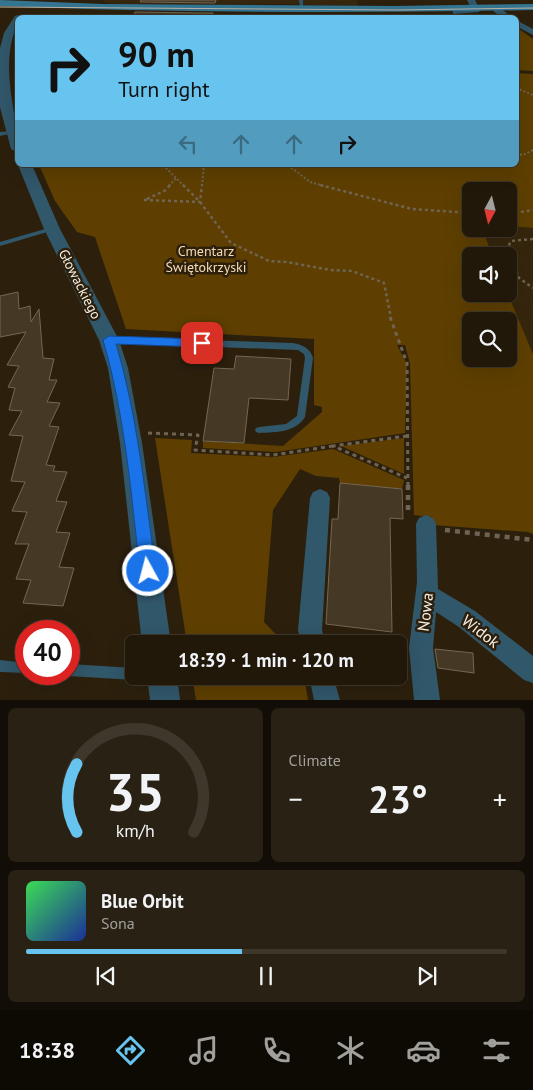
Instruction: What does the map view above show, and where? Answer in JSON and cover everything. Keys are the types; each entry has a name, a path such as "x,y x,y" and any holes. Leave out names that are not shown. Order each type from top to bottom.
{"main road":[{"path":"0,3 21,13 91,3 473,4 502,13"},
{"path":"0,11 21,13 502,13 533,9"}],"street":[{"path":"456,12 473,11 473,4"},
{"path":"15,24 8,36 3,54 1,74 6,133 15,145"},
{"path":"519,24 533,33"},
{"name":"Głowackiego","path":"25,167 52,229 109,340 121,381 130,432 156,635"},
{"path":"311,635 320,498"},
{"name":"Nowa","path":"426,526 428,582 421,648 427,700"},
{"name":"Widok","path":"427,594 467,619 533,671"},
{"path":"162,685 165,700"},
{"path":"323,685 327,700"}],"lane":[{"path":"0,244 52,229"},
{"path":"109,340 293,346 304,349 309,358 301,417 296,423 286,428 259,430"},
{"path":"0,666 15,667"},
{"path":"80,671 125,673"}],"path":[{"path":"519,89 533,95"},
{"path":"519,153 523,155 533,150"},
{"path":"165,167 200,202 231,243 269,260 330,270 352,271 373,277 384,284 388,311 407,363 408,492"},
{"path":"200,202 204,167"},
{"path":"291,167 310,182 354,195 412,209 462,212"},
{"path":"176,178 166,190 144,200 200,202"},
{"path":"518,212 533,210"},
{"path":"533,238 511,241 508,247 519,278 533,288"},
{"path":"130,432 198,435 195,450 273,456 407,436"},
{"path":"333,446 407,478"},
{"path":"426,526 533,540"}],"shaded area":[{"path":"104,0 357,0 358,6 307,4 110,4 104,2"},
{"path":"0,6 533,7 533,10 422,12 64,10 0,8"},
{"path":"518,227 533,228 533,354 511,302 517,302 517,247 489,247 486,238 518,238"}],"green space":[{"path":"519,29 533,39 533,71 519,70"},
{"name":"Cmentarz Świętokrzyski","path":"519,73 533,74 533,228 518,227 518,182 462,182 462,238 486,238 489,247 462,247 462,302 511,302 516,312 462,312 462,367 517,367 517,316 533,354 533,534 528,532 433,525 432,517 414,515 410,364 405,345 397,345 407,364 405,433 276,452 203,448 203,441 283,446 322,412 322,407 314,405 314,339 126,329 95,237 77,232 55,201 40,167 519,167"},
{"path":"155,438 192,440 191,453 273,457 333,449 404,480 402,489 340,483 339,478 316,476 300,469 273,510 264,622 276,635 186,635"},
{"path":"404,438 404,474 341,446"},
{"path":"194,685 306,685 308,700 196,700"}],"building":[{"path":"141,0 216,0 215,3 140,2"},
{"path":"135,12 213,13 213,15 134,15"},
{"path":"18,292 19,309 30,306 31,322 39,309 43,358 54,359 49,380 57,380 47,402 60,403 49,426 59,427 46,465 55,466 53,471 67,472 56,501 67,502 56,532 70,533 59,567 74,568 63,606 23,603 31,580 16,579 29,544 15,544 27,512 12,511 25,482 11,481 23,436 9,435 22,411 9,410 15,388 8,387 19,366 7,365 26,332 0,337 0,296"},
{"path":"236,356 291,359 288,400 249,398 244,443 203,441 214,368 234,369"},
{"path":"340,483 402,489 403,519 390,518 392,632 326,624 332,519 338,519"},
{"path":"435,649 473,653 474,673 438,668"}],"tram line":[{"path":"0,7 397,10 533,8"}],"route":[{"path":"148,571 130,432 121,381 109,340 202,343"}]}
